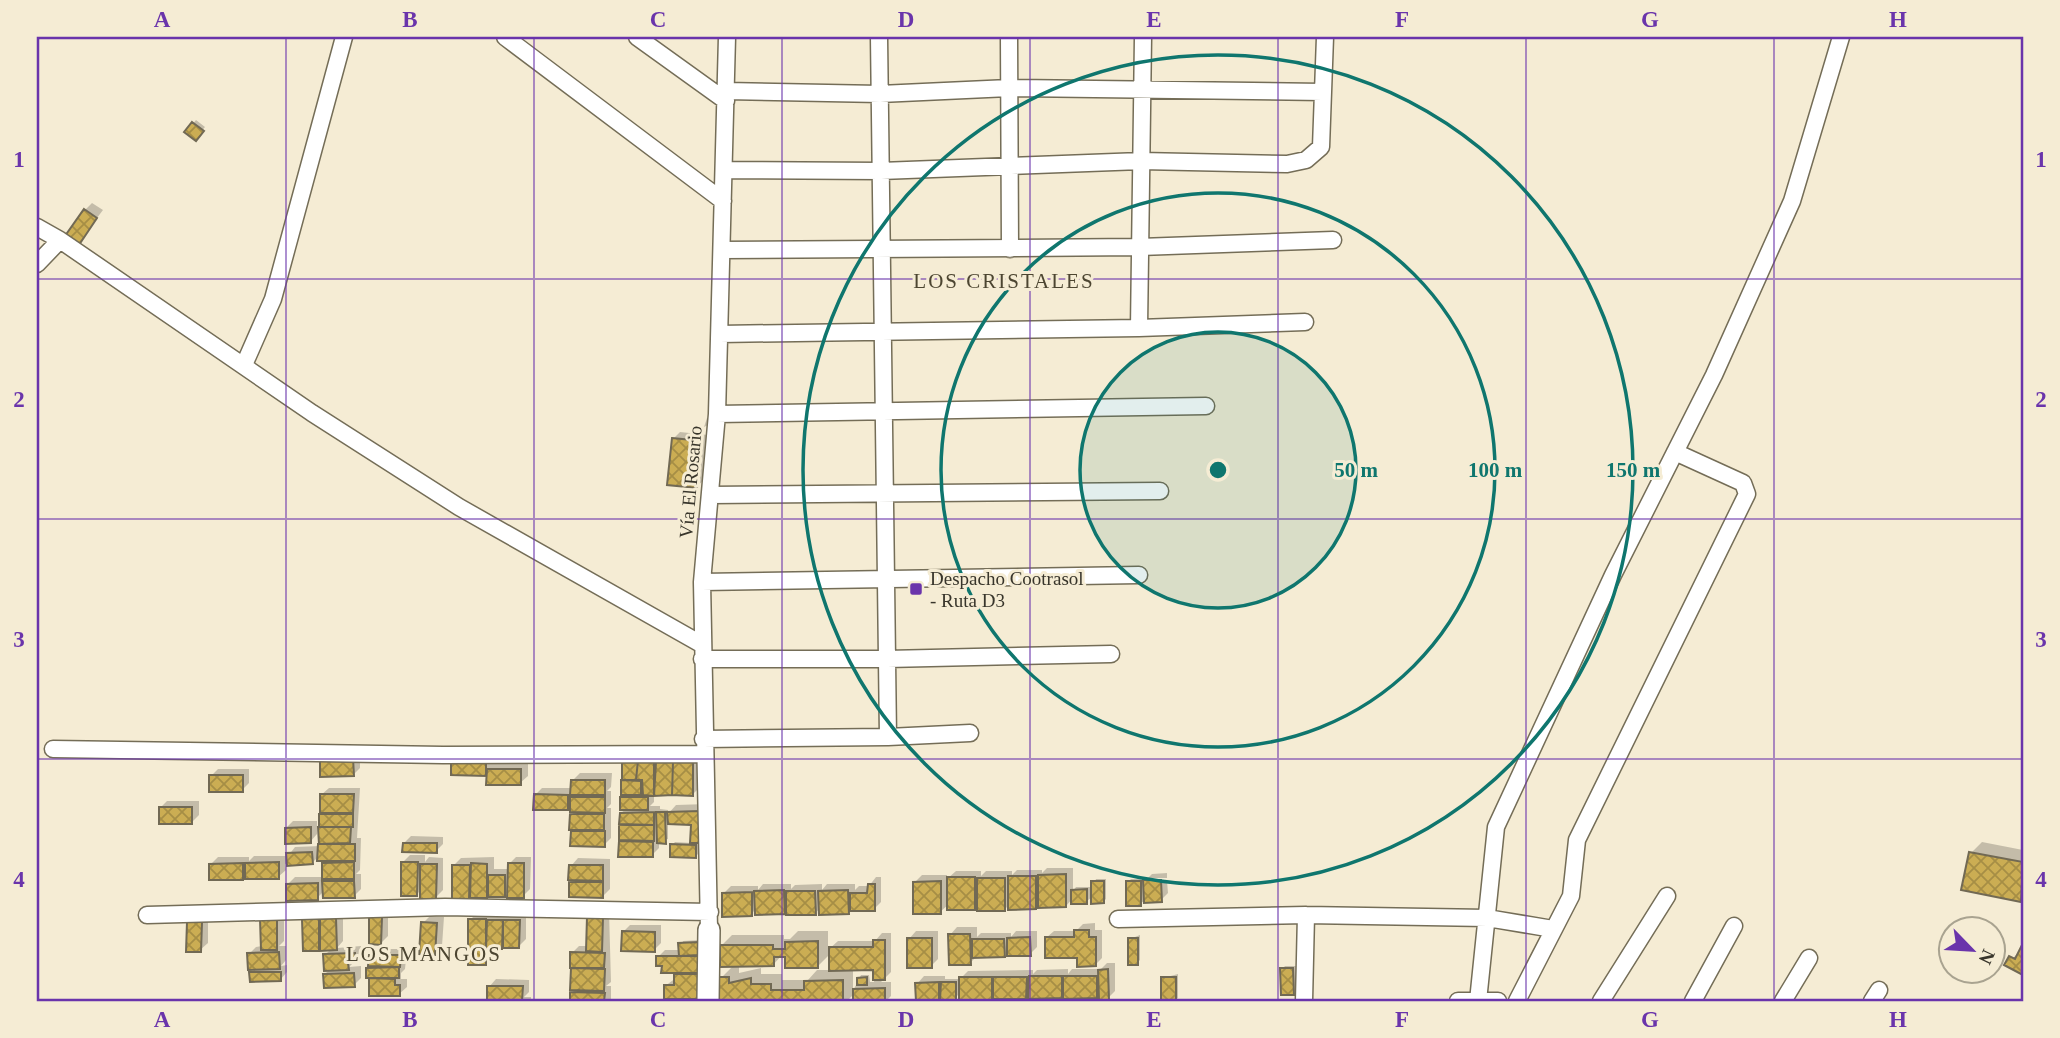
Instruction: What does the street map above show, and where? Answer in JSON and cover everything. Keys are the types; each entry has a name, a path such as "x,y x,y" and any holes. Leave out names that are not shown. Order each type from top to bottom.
{"street":[{"path":"244,365 273,299 344,37"},
{"path":"507,37 723,201"},
{"path":"637,37 726,96 880,94 1009,88 1323,92"},
{"name":"Vía El Rosario","path":"709,921 701,652 702,582 717,414 727,37"},
{"path":"879,37 888,737"},
{"path":"1009,37 1010,249"},
{"path":"1139,328 1143,37"},
{"path":"724,170 881,172 1141,161 1287,164 1306,160 1321,147 1325,37"},
{"path":"1478,1000 1496,827 1613,575 1714,375 1792,201 1841,37"},
{"path":"37,228 60,240 312,413 459,507 701,652 887,659 1111,654"},
{"path":"37,264 60,240"},
{"path":"723,250 1140,247 1334,240"},
{"path":"720,334 1139,328 1305,322"},
{"path":"717,414 1206,406"},
{"path":"1517,1001 1571,896 1577,840 1747,495 1743,484 1675,452"},
{"path":"710,495 1160,491"},
{"path":"702,582 1139,575"},
{"path":"53,749 443,755 970,733"},
{"path":"1601,1001 1667,896"},
{"path":"147,915 445,907 709,921 708,1001"},
{"path":"1118,919 1306,915 1486,918 1553,929"},
{"path":"1304,1001 1306,915"},
{"path":"1693,1001 1734,926"},
{"path":"1783,1001 1809,958"},
{"path":"1458,1001 1498,1001"}],"building":[{"path":"192,122 204,131 196,141 184,132"},
{"path":"84,209 97,218 79,245 65,236"},
{"path":"672,438 702,441 697,488 667,485"},
{"path":"320,758 353,758 354,776 320,777"},
{"path":"451,759 486,760 486,776 451,775"},
{"path":"622,759 638,760 636,780 622,780"},
{"path":"638,760 654,760 654,796 643,795 642,780 636,780"},
{"path":"656,762 673,762 672,795 654,796"},
{"path":"673,762 693,762 693,796 672,795"},
{"path":"487,769 521,769 521,785 486,785"},
{"path":"209,775 243,775 243,792 209,792"},
{"path":"571,780 605,780 605,795 570,795"},
{"path":"621,780 641,781 641,795 621,795"},
{"path":"320,794 354,794 353,813 320,813"},
{"path":"534,794 568,795 568,810 533,810"},
{"path":"570,797 605,797 605,813 570,812"},
{"path":"620,797 648,797 648,810 620,810"},
{"path":"159,807 192,807 192,824 159,824"},
{"path":"700,811 700,843 690,843 691,825 668,824 667,812"},
{"path":"654,812 654,825 619,824 620,813"},
{"path":"656,812 665,812 666,844 657,843"},
{"path":"319,814 353,814 353,827 319,827"},
{"path":"570,814 604,814 604,830 569,830"},
{"path":"619,825 654,825 654,841 619,840"},
{"path":"311,827 311,843 285,844 285,828"},
{"path":"318,827 351,827 350,843 319,844"},
{"path":"571,831 605,831 605,847 570,846"},
{"path":"619,841 653,842 653,857 618,857"},
{"path":"403,843 437,843 437,853 402,852"},
{"path":"318,844 355,844 355,861 317,861"},
{"path":"670,844 696,845 696,858 670,857"},
{"path":"312,852 313,864 287,866 286,853"},
{"path":"1969,852 2023,862 2021,902 1961,890"},
{"path":"279,862 279,879 245,879 245,863"},
{"path":"354,862 354,879 322,879 322,863"},
{"path":"401,862 418,862 417,896 401,896"},
{"path":"243,863 243,880 209,880 209,864"},
{"path":"471,863 487,864 487,898 470,898"},
{"path":"508,863 524,863 524,898 507,898"},
{"path":"420,864 437,864 436,899 420,899"},
{"path":"452,865 470,865 469,899 452,900"},
{"path":"569,865 603,865 603,881 568,880"},
{"path":"1066,874 1066,907 1038,908 1038,875"},
{"path":"488,875 505,875 505,897 488,897"},
{"path":"1008,876 1036,876 1036,909 1008,910"},
{"path":"947,877 975,877 975,910 947,910"},
{"path":"977,878 1005,878 1005,911 977,911"},
{"path":"1143,880 1161,880 1162,902 1144,903"},
{"path":"322,881 354,881 355,898 323,898"},
{"path":"941,881 941,914 913,914 913,882"},
{"path":"1091,881 1104,881 1104,903 1091,904"},
{"path":"1126,881 1141,881 1141,906 1126,906"},
{"path":"569,882 603,882 603,898 569,897"},
{"path":"318,883 318,900 286,901 286,884"},
{"path":"868,884 875,884 875,911 850,911 850,893 867,893"},
{"path":"1087,889 1087,904 1071,904 1071,890"},
{"path":"784,890 785,914 755,915 754,891"},
{"path":"848,890 849,914 819,915 818,891"},
{"path":"786,891 815,891 816,915 786,915"},
{"path":"752,892 752,916 722,917 722,893"},
{"path":"369,917 382,917 381,945 369,944"},
{"path":"587,917 603,917 602,952 586,951"},
{"path":"277,918 277,950 261,950 260,919"},
{"path":"336,918 337,950 320,951 320,919"},
{"path":"302,919 319,919 319,951 303,951"},
{"path":"468,919 486,919 486,965 468,965"},
{"path":"487,920 503,920 502,949 486,949"},
{"path":"503,920 520,920 519,948 503,948"},
{"path":"187,922 202,922 201,952 186,952"},
{"path":"421,922 437,923 435,955 419,954"},
{"path":"1074,930 1089,930 1089,937 1096,937 1096,966 1077,967 1077,958 1045,958 1045,937 1074,937"},
{"path":"622,931 655,932 655,952 621,951"},
{"path":"948,934 970,934 971,965 949,965"},
{"path":"1030,937 1031,956 1007,956 1007,938"},
{"path":"907,938 932,938 932,968 907,968"},
{"path":"1128,938 1138,938 1138,965 1128,965"},
{"path":"972,939 1004,939 1005,957 972,958"},
{"path":"873,940 885,940 885,980 873,980 873,970 829,971 829,947 873,947"},
{"path":"818,941 818,968 785,968 785,957 774,957 774,966 720,967 720,945 773,945 773,949 785,949 785,942"},
{"path":"699,942 699,955 679,956 678,943"},
{"path":"2022,945 2023,975 2008,967 2009,956 2015,959"},
{"path":"279,952 280,969 248,970 247,953"},
{"path":"570,952 605,953 604,968 570,968"},
{"path":"355,953 355,963 348,963 349,970 324,971 323,954"},
{"path":"369,955 401,955 400,967 368,966"},
{"path":"656,956 699,956 699,973 661,973 662,966 656,966"},
{"path":"399,967 399,978 366,978 366,968"},
{"path":"571,968 605,969 604,991 570,990"},
{"path":"1280,968 1293,968 1294,995 1281,995"},
{"path":"1108,969 1109,1000 1099,1000 1098,970"},
{"path":"249,972 281,972 281,981 250,982"},
{"path":"354,973 355,987 324,988 323,974"},
{"path":"674,974 698,974 699,999 664,999 664,985 674,985"},
{"path":"1029,976 1062,976 1062,998 1028,999"},
{"path":"1063,976 1097,976 1097,998 1063,999"},
{"path":"719,977 729,977 729,983 751,978 751,984 771,984 771,990 804,990 804,981 843,980 843,1001 719,1001"},
{"path":"867,977 867,985 857,985 857,978"},
{"path":"959,977 992,977 992,1000 959,1000"},
{"path":"993,977 1027,977 1026,999 993,999"},
{"path":"1161,977 1176,977 1176,1001 1161,1001"},
{"path":"369,978 395,979 395,985 400,985 400,996 369,996"},
{"path":"939,982 939,1001 916,1001 915,983"},
{"path":"941,982 956,982 956,1000 940,1000"},
{"path":"487,986 523,986 522,1001 487,1000"},
{"path":"885,988 885,1001 853,1001 853,989"},
{"path":"570,992 605,993 604,1001 570,1001"}],"place":[{"name":"Despacho Cootrasol - Ruta D3","path":"916,589"}],"district":[{"name":"LOS CRISTALES","path":"1004,281"},
{"name":"LOS MANGOS","path":"424,954"}]}
